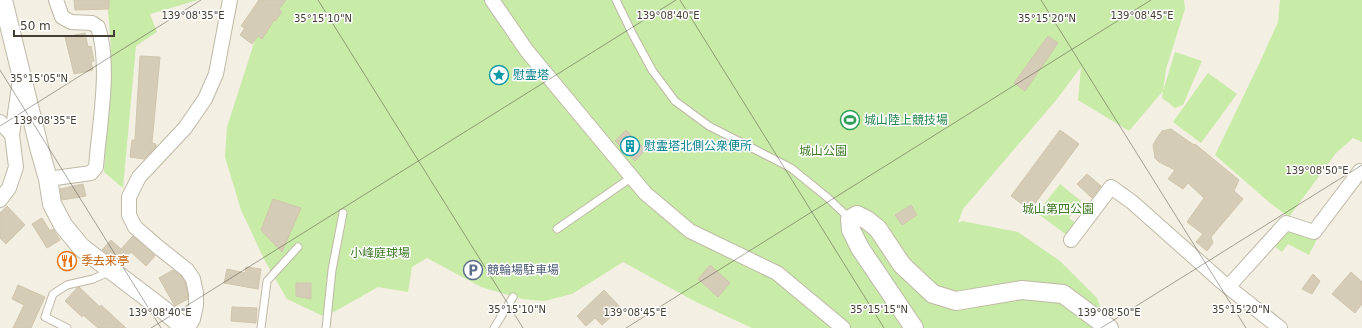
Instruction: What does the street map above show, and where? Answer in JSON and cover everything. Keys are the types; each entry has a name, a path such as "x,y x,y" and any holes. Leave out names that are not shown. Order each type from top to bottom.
{"street":[{"path":"3,0 48,179 52,204 63,226 81,247 185,328"},
{"path":"48,179 91,173 96,167 103,92 104,51 98,27 92,23 71,22 62,17 56,0"},
{"path":"188,328 193,318 196,305 196,293 193,279 187,270 136,227 129,215 129,197 139,177 185,128 205,99 216,74 230,0"},
{"path":"492,0 527,52 644,193 690,230 776,273 843,328"},
{"path":"0,200 10,188 16,167 12,135 21,75"},
{"path":"0,122 12,135"},
{"path":"1228,287 1286,223 1314,232 1360,171 1362,173"},
{"path":"1071,240 1111,187 1132,202 1228,287 1280,328"},
{"path":"914,328 860,248 851,230 850,219 857,216 866,220 878,229 902,266 933,294 956,301 1022,290 1063,294 1109,328"}],"lane":[{"path":"616,0 652,70 675,101 709,126 791,168 828,198 850,219"},
{"path":"557,229 632,178"},
{"path":"326,328 332,270 343,213"},
{"path":"261,328 267,281 298,247"},
{"path":"67,328 45,317 53,294 67,285 93,279 112,270"},
{"path":"494,328 513,297"}],"green space":[{"path":"107,0 198,0 150,14 157,32 136,46 123,188 104,172 111,46"},
{"name":"城山公園","path":"278,0 1184,0 1185,9 1166,69 1163,91 1129,131 1078,100 1081,67 1057,99 963,209 958,223 962,221 1018,232 1060,261 1097,298 1108,328 752,328 696,302 623,262 572,294 544,301 522,299 481,287 427,258 412,267 408,292 378,287 325,317 287,299 265,261 241,210 225,157 227,127 255,40 263,21"},
{"path":"1280,0 1362,0 1362,142 1353,138 1336,153 1289,217 1270,203 1215,155 1278,22"},
{"path":"1175,52 1202,61 1183,105 1175,108 1162,98"},
{"path":"1208,73 1237,94 1201,143 1173,122"},
{"name":"城山第四公園","path":"1060,184 1081,201 1069,218 1077,224 1068,236 1037,213"},
{"path":"1286,226 1318,237 1309,255 1288,244 1282,252 1271,243"}],"building":[{"path":"74,0 109,0 109,9 75,10"},
{"path":"259,0 286,0 279,9 282,12 275,21 274,20 262,39 258,36 252,44 240,35 245,28 241,26"},
{"path":"85,33 88,47 91,46 94,61 91,62 93,70 74,74 65,37"},
{"path":"1048,36 1058,43 1025,91 1014,83"},
{"path":"140,56 160,57 152,143 156,144 156,147 144,159 130,157 132,140 135,140"},
{"path":"1171,129 1194,145 1195,144 1239,180 1234,191 1243,199 1211,237 1213,243 1207,251 1196,242 1203,234 1187,222 1204,198 1188,183 1183,189 1168,179 1175,170 1159,162 1155,158 1153,145 1162,131"},
{"name":"慰霊塔北側公衆便所","path":"626,130 646,150 635,161 615,141"},
{"path":"1060,130 1079,144 1030,210 1011,196"},
{"path":"1087,174 1101,186 1092,198 1077,184"},
{"path":"83,184 86,196 62,200 60,189"},
{"path":"273,199 301,208 282,252 261,230"},
{"path":"911,205 917,215 902,225 895,215"},
{"path":"7,206 25,225 6,244 0,238 0,213"},
{"path":"42,218 50,231 53,229 60,240 47,248 32,224"},
{"path":"133,236 155,256 146,266 131,252 121,264 102,250 111,240 121,249"},
{"path":"710,265 730,283 718,297 698,279"},
{"path":"246,267 261,269 258,289 224,283 227,269 245,273"},
{"path":"173,270 181,276 185,282 188,294 188,299 175,306 159,278"},
{"path":"1351,272 1362,282 1362,304 1355,313 1332,294"},
{"path":"1313,274 1320,281 1312,294 1302,289"},
{"path":"296,283 311,283 311,299 296,296"},
{"path":"18,285 45,297 31,328 13,328 24,305 12,299"},
{"path":"79,287 100,307 101,305 126,328 98,328 83,315 82,317 65,301"},
{"path":"604,290 621,308 602,325 595,318 586,326 577,316"},
{"path":"232,307 257,308 256,323 231,321"}],"place":[{"name":"慰霊塔","path":"499,75"},
{"name":"城山陸上競技場","path":"850,120"},
{"name":"慰霊塔北側公衆便所","path":"630,146"},
{"name":"季去来亭","path":"67,261"},
{"name":"競輪場駐車場","path":"473,270"}],"park label":[{"name":"小峰庭球場","path":"380,253"}]}
